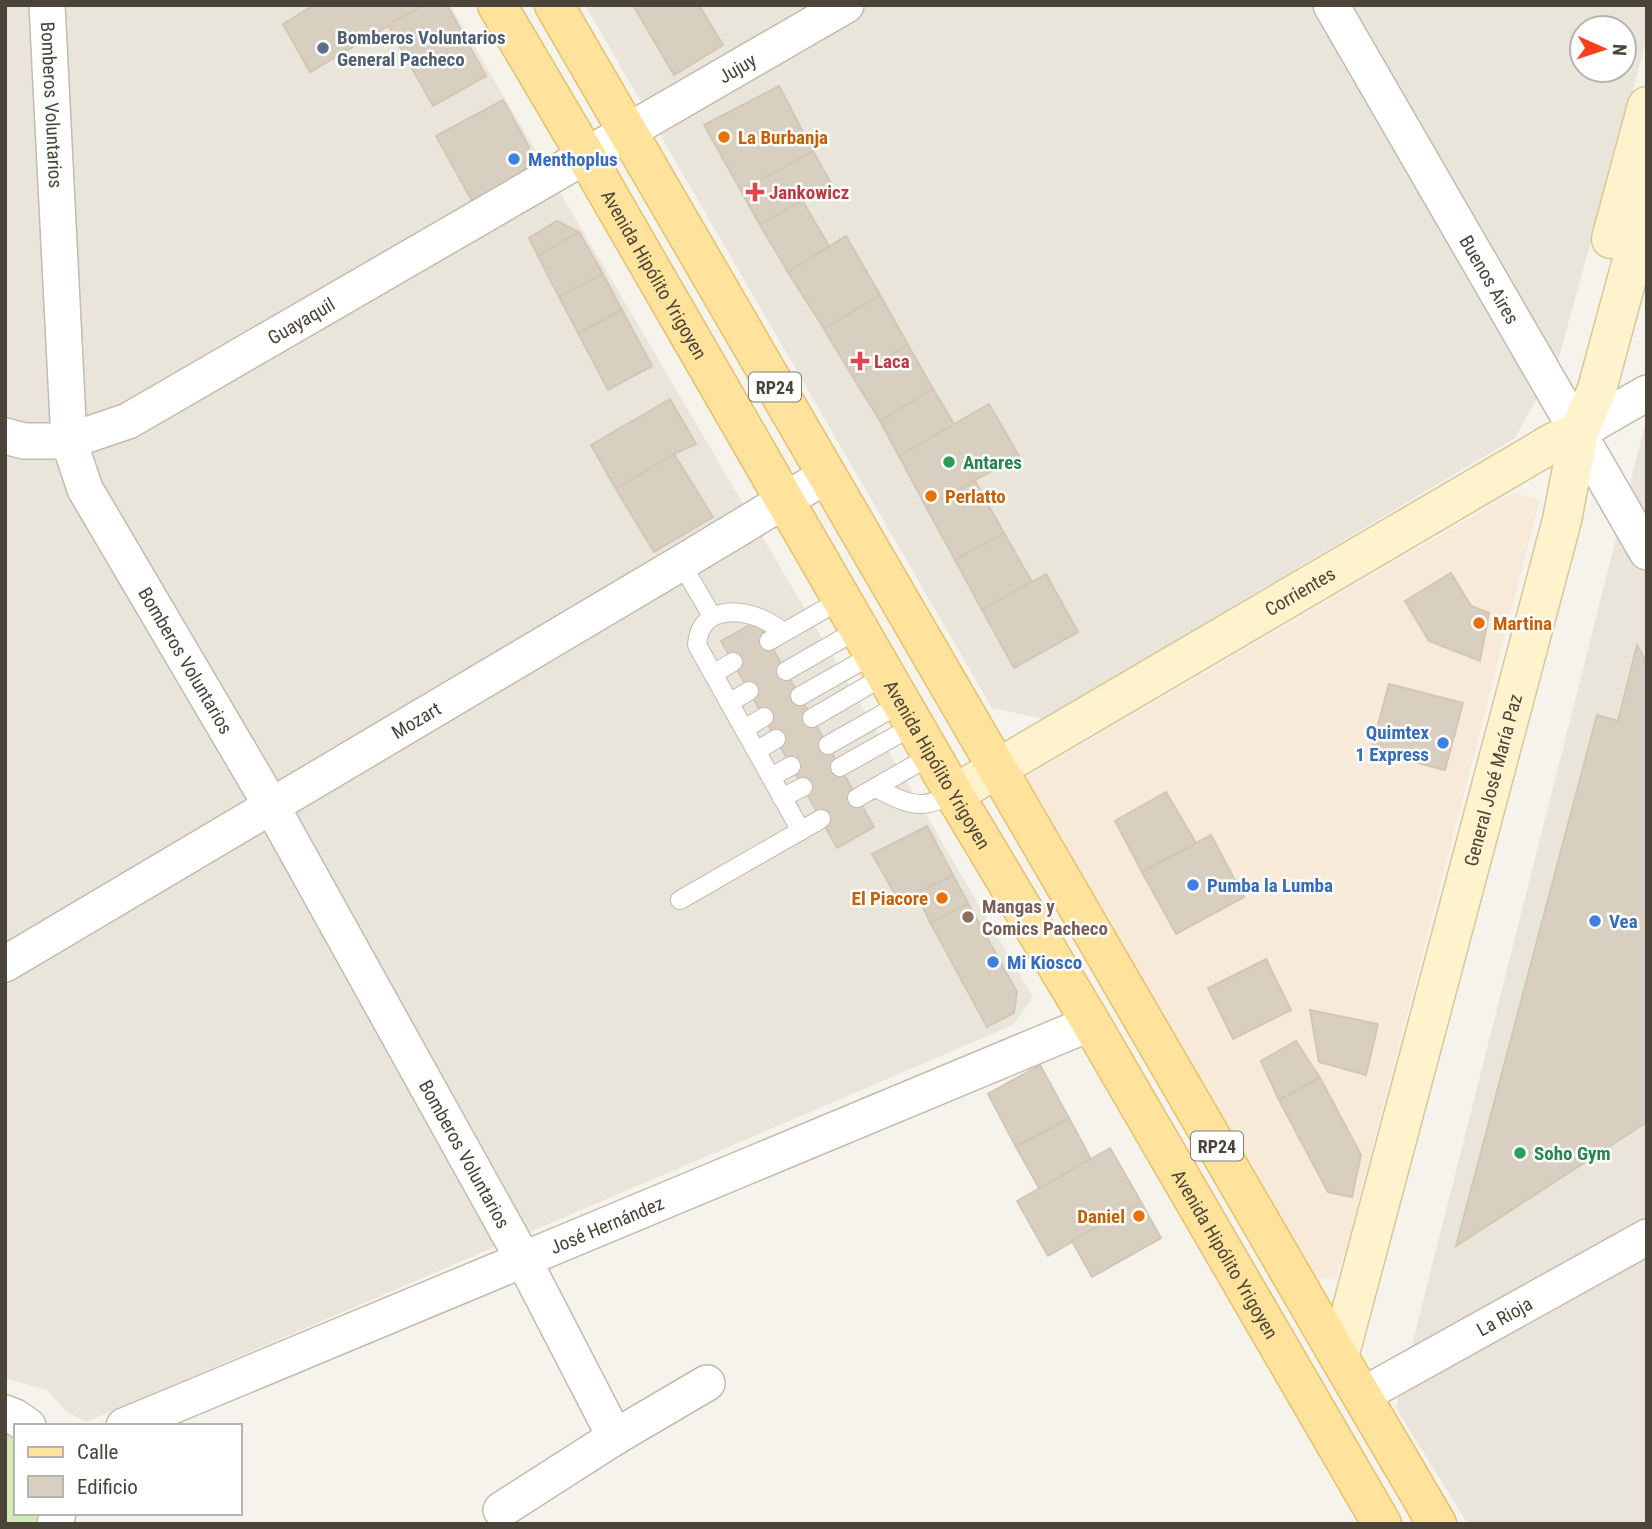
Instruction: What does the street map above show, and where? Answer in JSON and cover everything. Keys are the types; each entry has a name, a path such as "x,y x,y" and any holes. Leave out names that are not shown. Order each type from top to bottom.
{"main road":[{"name":"Avenida Hipólito Yrigoyen","path":"497,5 1382,1524"},
{"name":"RP24","path":"554,5 1437,1524"}],"street":[{"name":"Bomberos Voluntarios","path":"47,5 69,441 85,489 272,807 523,1259 615,1437"},
{"name":"Jujuy","path":"586,156 846,5"},
{"name":"Buenos Aires","path":"1331,5 1566,428 1647,552"},
{"name":"General José María Paz","path":"1339,1357 1562,520 1566,428 1647,106"},
{"name":"Guayaquil","path":"5,436 24,441 69,441 128,421 586,156"},
{"name":"General José María Paz","path":"1566,428 1597,389 1647,205"},
{"name":"Corrientes","path":"954,793 1566,428 1647,393"},
{"name":"Mozart","path":"5,964 827,475"},
{"name":"José Hernández","path":"129,1424 1091,1023"},
{"name":"La Rioja","path":"1362,1396 1647,1237"},
{"path":"501,1510 615,1437 707,1383"},
{"path":"5,1413 15,1416 25,1424"}],"lane":[{"path":"681,563 712,616"},
{"path":"801,831 697,645 697,635 712,616 723,612 750,614 764,619 776,637 887,677"},
{"path":"713,674 733,662"},
{"path":"786,671 887,677"},
{"path":"800,696 887,677"},
{"path":"812,718 887,677"},
{"path":"828,745 887,677"},
{"path":"840,766 887,677"},
{"path":"875,788 887,677"},
{"path":"729,703 749,691"},
{"path":"744,729 764,717"},
{"path":"756,751 776,739"},
{"path":"771,777 791,766"},
{"path":"782,798 803,787"},
{"path":"875,788 910,803 922,804 932,803 954,793"},
{"path":"857,798 875,788"},
{"path":"680,900 821,819"}],"shaded area":[{"path":"5,5 450,5 1033,997 1013,1025 86,1422 66,1411 47,1390 5,1378"},
{"path":"585,5 1647,5 1647,38 1638,71 1638,14 1568,14 1568,84 1634,84 1559,357 1515,438 1044,719 992,708"},
{"path":"1647,416 1647,1524 1468,1524 1396,1408"},
{"path":"1512,493 1540,499 1346,1250 1334,1279 1321,1279 1308,1272 1026,777"}],"green space":[{"path":"5,1430 14,1436 14,1515 39,1515 35,1524 5,1524"}],"building":[{"name":"Bomberos Voluntarios General Pacheco","path":"314,5 424,5 310,72 283,24"},
{"path":"424,5 447,5 486,76 433,106 388,25"},
{"path":"633,5 699,5 723,45 674,75"},
{"path":"779,86 813,151 741,191 704,125"},
{"path":"503,100 529,147 524,172 472,201 436,136"},
{"path":"813,151 832,185 760,225 741,191"},
{"path":"802,200 829,246 788,272 760,225"},
{"path":"557,221 579,232 538,256 529,238"},
{"path":"579,232 603,274 559,297 538,256"},
{"path":"846,236 880,295 824,329 788,272"},
{"path":"603,274 622,310 578,333 559,297"},
{"path":"880,295 908,345 853,377 824,329"},
{"path":"622,310 652,366 608,390 578,333"},
{"path":"908,345 933,389 880,421 853,377"},
{"path":"933,389 954,424 899,456 880,421"},
{"path":"670,399 696,444 616,489 591,445"},
{"path":"989,404 1019,456 926,507 899,456"},
{"path":"674,454 713,517 654,552 616,489"},
{"path":"975,481 1004,533 955,560 926,507"},
{"path":"1004,533 1032,582 982,610 955,560"},
{"path":"1451,573 1471,606 1489,613 1480,661 1429,641 1405,601"},
{"path":"1046,574 1078,632 1014,668 982,610"},
{"path":"757,621 874,827 837,848 721,641"},
{"name":"Vea","path":"1637,645 1647,663 1647,1122 1456,1246 1597,715 1618,721"},
{"path":"1389,684 1463,703 1445,770 1371,751"},
{"path":"1166,792 1196,843 1142,872 1115,821"},
{"path":"927,826 953,875 899,901 872,854"},
{"name":"Pumba la Lumba","path":"1211,835 1244,897 1176,934 1142,872"},
{"name":"El Piacore","path":"953,875 968,903 931,924 916,893"},
{"path":"968,903 1017,992 1014,1013 987,1027 931,924"},
{"path":"1266,959 1291,1010 1233,1039 1208,988"},
{"path":"1310,1010 1378,1024 1366,1075 1319,1062"},
{"path":"1296,1041 1320,1078 1279,1100 1261,1061"},
{"path":"1040,1065 1069,1118 1016,1147 988,1094"},
{"path":"1320,1078 1361,1155 1352,1197 1328,1192 1279,1100"},
{"path":"1069,1118 1091,1159 1039,1188 1016,1147"},
{"path":"1110,1148 1141,1202 1048,1256 1017,1201"},
{"path":"1141,1202 1161,1238 1092,1277 1072,1241"}],"place":[{"name":"Bomberos Voluntarios General Pacheco","path":"323,48"},
{"name":"La Burbanja","path":"724,137"},
{"name":"Menthoplus","path":"514,159"},
{"name":"Jankowicz","path":"755,192"},
{"name":"Laca","path":"860,361"},
{"name":"Antares","path":"949,462"},
{"name":"Perlatto","path":"931,496"},
{"name":"Martina","path":"1479,623"},
{"name":"Quimtex 1 Express","path":"1443,743"},
{"name":"Pumba la Lumba","path":"1193,885"},
{"name":"El Piacore","path":"942,898"},
{"name":"Mangas y Comics Pacheco","path":"968,917"},
{"name":"Vea","path":"1595,921"},
{"name":"Mi Kiosco","path":"993,962"},
{"name":"Soho Gym","path":"1520,1153"},
{"name":"Daniel","path":"1139,1216"}]}
